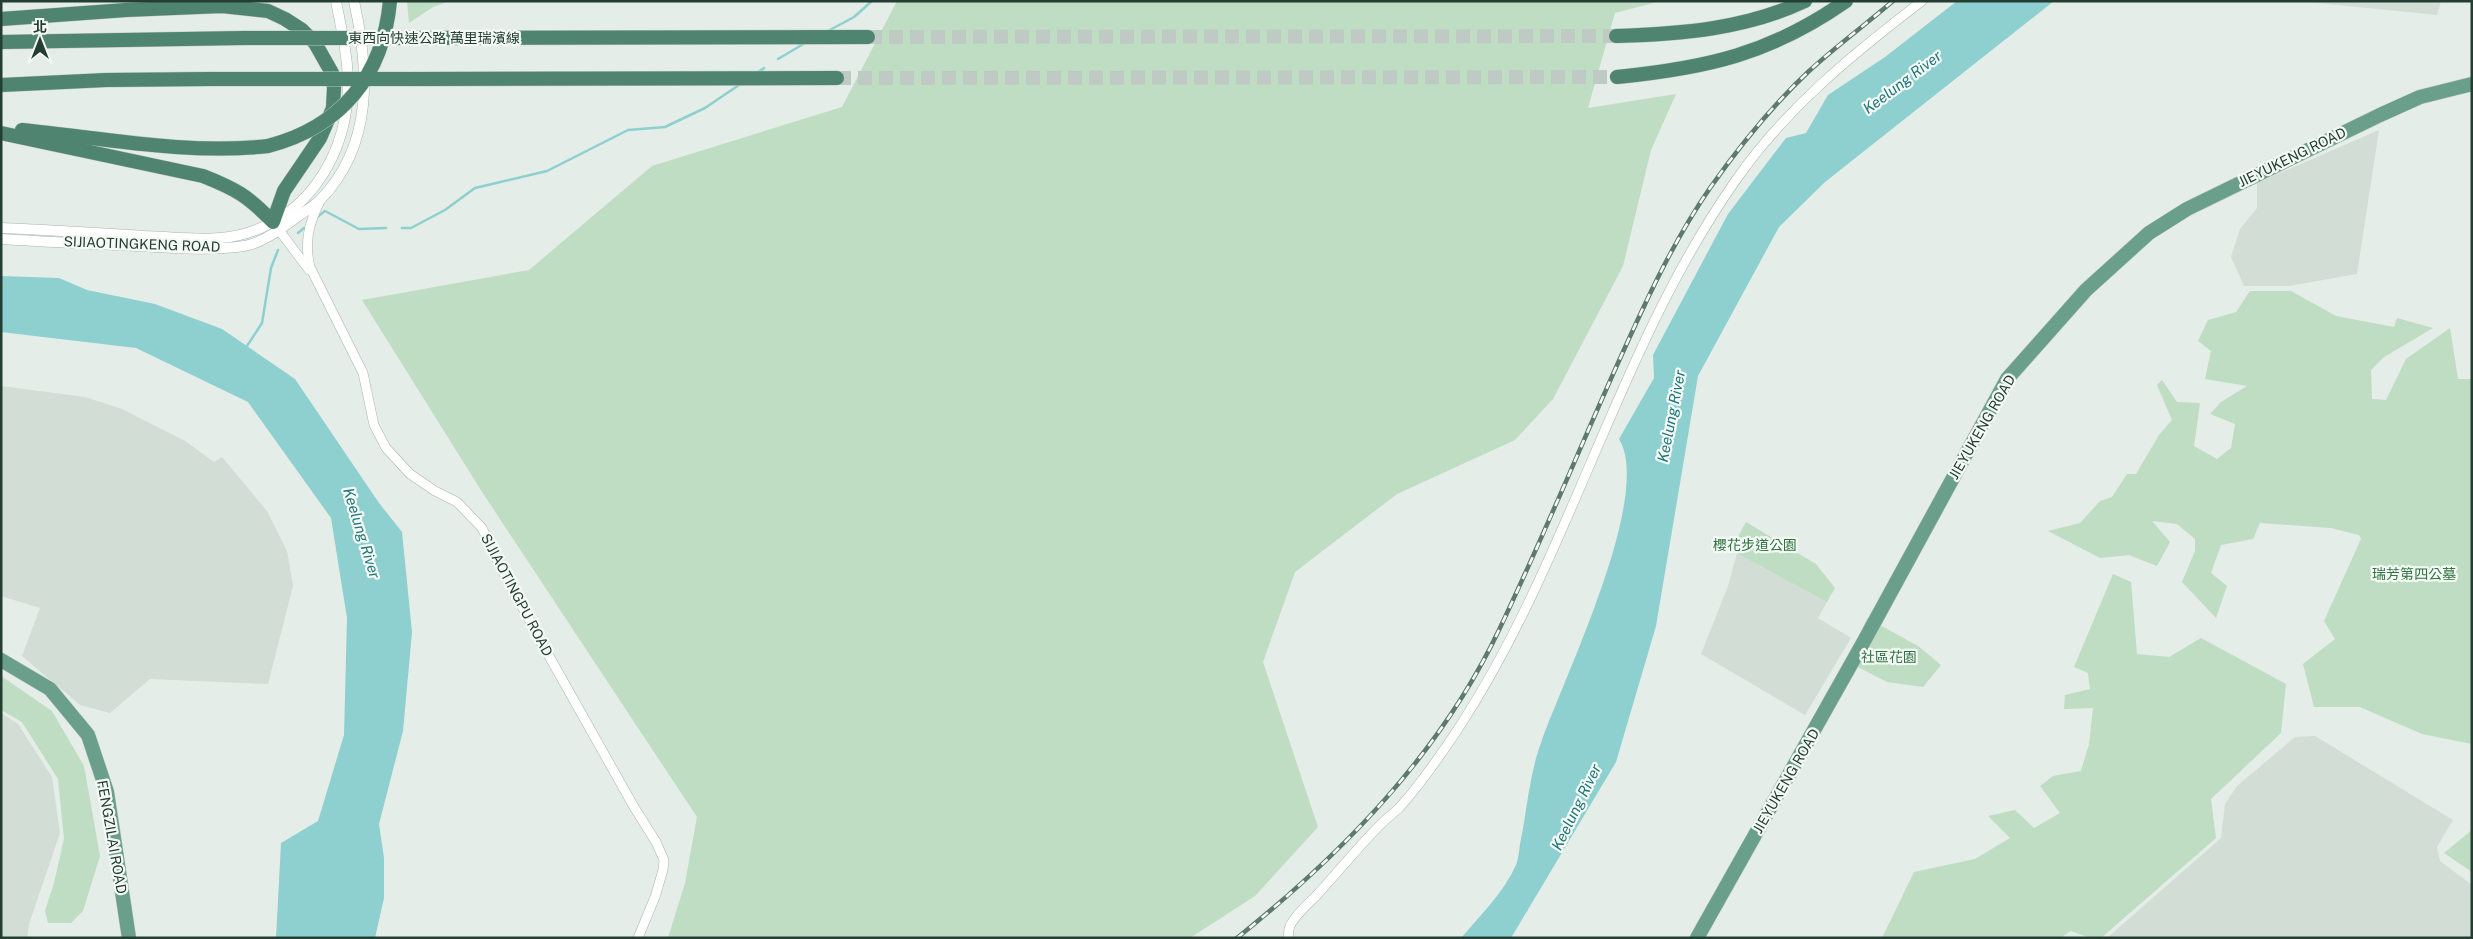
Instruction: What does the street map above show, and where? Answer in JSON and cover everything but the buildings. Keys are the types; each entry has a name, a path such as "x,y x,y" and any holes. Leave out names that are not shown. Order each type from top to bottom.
{"highway":[{"path":"126,10 176,1"},
{"path":"1,127 202,149 240,150 268,146 295,139 321,124 343,106 358,89 378,56 388,22 390,1"},
{"path":"1616,36 1691,33 1741,24 1805,1"},
{"path":"1617,77 1705,66 1766,46 1799,30 1846,1"},
{"path":"1,19 199,6 245,7 268,12 285,19 315,43 332,73 333,108 320,138 284,191 276,226"},
{"name":"東西向快速公路 萬里瑞濱線","path":"1,42 244,38 868,37"},
{"path":"1,85 106,80 210,79 837,78"},
{"path":"1,133 203,176 233,187 254,203 276,226"}],"main road":[{"name":"JIEYUKENG ROAD","path":"1697,938 1855,659 2007,378 2086,290 2149,233 2187,209 2420,97 2472,84"},
{"name":"FENGZILAI ROAD","path":"1,660 50,689 88,735 107,792 129,938"}],"street":[{"path":"276,226 310,195 325,172 343,130 348,83 346,54 336,1"},
{"path":"316,280 310,267 307,240 312,216 321,199 343,168 357,136 364,105 366,89 363,55 354,1"},
{"path":"1288,938 1290,926 1303,910 1382,822 1399,808 1447,746 1484,689 1513,635 1546,565 1605,430 1662,308 1699,236 1736,179 1772,133 1804,99 1922,1"},
{"path":"276,226 321,199"},
{"path":"276,226 316,280"},
{"name":"SIJIAOTINGKENG ROAD","path":"1,228 188,238 221,237 276,226"},
{"name":"SIJIAOTINGKENG ROAD","path":"1,239 174,248 246,246 276,226"},
{"name":"SIJIAOTINGPU ROAD","path":"316,280 363,373 374,426 386,448 410,474 435,491 457,502 482,528 502,570 549,656 634,807 656,842 664,860 663,870 655,897 638,938"}],"shaded area":[{"path":"2298,1 2441,1 2437,15"},
{"path":"2379,130 2357,274 2289,286 2244,286 2231,257 2240,229 2257,208 2257,183"},
{"path":"1,386 85,397 122,409 185,441 214,462 222,457 267,511 287,551 293,586 268,684 150,679 110,713 80,705 22,656 40,608 1,596"},
{"path":"1737,553 1827,602 1818,618 1851,638 1805,715 1701,654 1728,586"},
{"path":"1,713 18,724 52,777 60,833 29,924 27,938 1,938"},
{"path":"2315,736 2453,820 2437,847 2440,861 2472,885 2472,938 2107,938 2221,838 2225,804 2237,786 2295,737"}],"green space":[{"path":"407,1 450,1 433,7 409,23"},
{"path":"897,1 1661,1 1615,13 1588,108 1676,94 1651,150 1623,266 1553,399 1515,440 1397,494 1295,572 1263,662 1318,827 1255,896 1190,938 668,938 685,883 697,817 484,495 362,300 529,270 652,166 842,107"},
{"name":"瑞芳第四公墓","path":"2250,291 2291,291 2336,316 2394,327 2397,318 2433,328 2384,357 2371,370 2372,399 2386,400 2406,359 2450,328 2458,379 2472,379 2472,744 2422,734 2360,707 2314,707 2303,664 2335,639 2324,621 2361,539 2359,535 2331,528 2260,523 2253,539 2221,545 2211,573 2227,586 2216,618 2182,582 2195,551 2195,539 2177,524 2152,521 2170,542 2157,566 2129,555 2100,558 2048,531 2080,523 2100,501 2112,497 2127,474 2136,474 2159,435 2172,420 2157,385 2162,380 2177,402 2200,403 2194,446 2217,459 2231,448 2235,424 2210,414 2221,402 2247,386 2205,379 2211,351 2198,341 2208,320 2236,312"},
{"name":"櫻花步道公園","path":"1746,522 1816,564 1835,588 1827,602 1731,550"},
{"path":"2113,574 2131,582 2137,654 2169,657 2201,638 2286,684 2281,733 2211,799 2216,838 2101,938 2090,938 2071,931 2060,938 1882,938 1914,872 1975,859 2010,838 1988,816 2015,810 2034,828 2060,813 2040,786 2053,776 2081,771 2089,744 2093,708 2064,709 2065,695 2090,689 2088,673 2074,667"},
{"name":"社區花園","path":"1867,618 1918,646 1941,665 1923,687 1887,682 1852,664 1863,643 1862,630"},
{"path":"1,676 52,711 84,766 100,856 83,911 71,923 48,923 45,911 54,883 64,839 58,779 22,722 1,710"},
{"path":"2472,830 2472,872 2444,853"}],"water":[{"name":"Keelung River","path":"1957,1 2054,1 1825,182 1779,227 1698,376 1656,626 1616,762 1511,938 1461,938 1498,894 1517,862 1531,778 1537,754 1584,635 1615,544 1625,502 1627,466 1619,439 1654,378 1653,355 1728,214 1786,138 1806,133 1828,95 1885,57"},
{"name":"Keelung River","path":"1,276 59,278 87,290 155,304 222,329 295,379 379,503 402,532 412,632 403,731 379,824 384,858 384,898 375,938 276,938 281,843 318,821 344,735 347,618 331,518 248,402 136,348 1,332"}],"waterway":[{"path":"828,31 854,17 872,1"},
{"path":"778,59 805,43"},
{"path":"757,73 764,68"},
{"path":"402,228 411,228 445,210 475,188 547,171 628,130 665,127 705,108 742,83"},
{"path":"316,218 325,211 359,229 386,228"},
{"path":"298,233 304,228"},
{"path":"245,349 262,323 271,268 278,250"}],"tunnel":[{"path":"868,37 1616,36"},
{"path":"837,78 1617,77"}],"railway":[{"path":"1237,938 1351,836 1386,799 1418,760 1448,718 1475,675 1499,630 1638,318 1671,252 1696,209 1732,158 1794,85 1893,1"}]}
